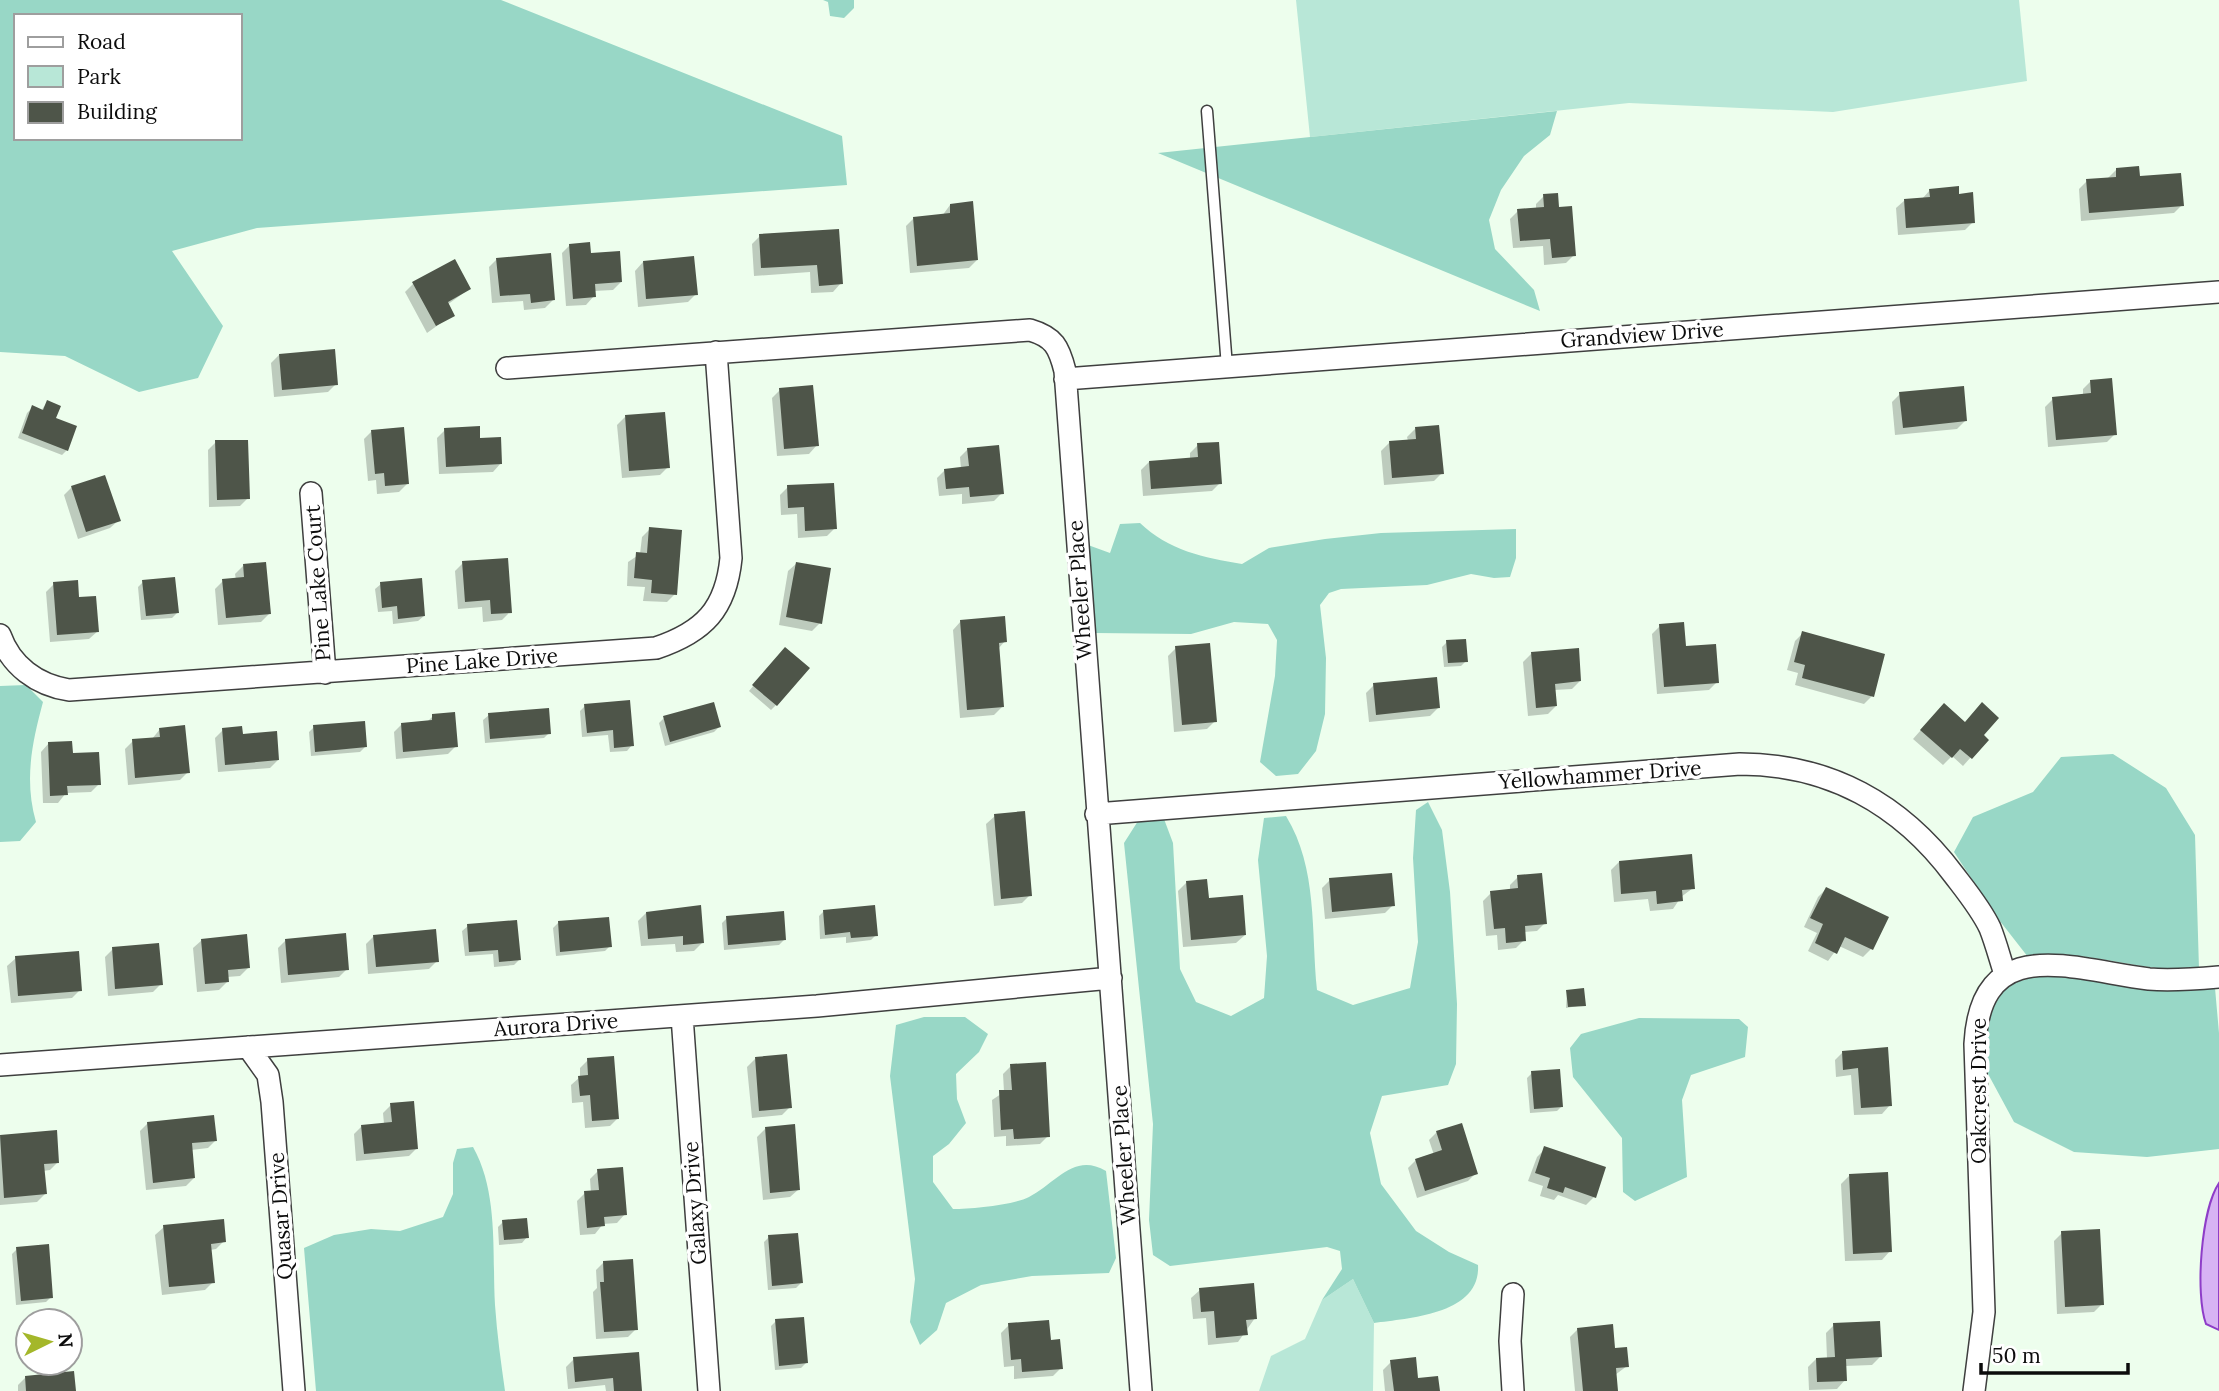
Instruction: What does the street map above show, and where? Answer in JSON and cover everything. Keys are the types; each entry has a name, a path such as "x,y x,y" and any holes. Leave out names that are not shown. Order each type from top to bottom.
{"street":[{"name":"Grandview Drive","path":"1065,379 2219,292"},
{"name":"Wheeler Place","path":"508,368 1030,330 1049,336 1059,347 1065,379 1141,1391"},
{"name":"Pine Lake Drive","path":"0,635 15,663 35,679 69,690 656,648 681,640 700,628 722,600 729,582 731,558 716,352"},
{"name":"Pine Lake Court","path":"311,493 325,673"},
{"name":"Yellowhammer Drive","path":"1096,814 1740,764 1790,767 1843,782 1905,820 1973,900 1990,928 2006,974"},
{"path":"2006,974 2044,964 2151,979 2219,977"},
{"name":"Oakcrest Drive","path":"1974,1391 1984,1312 1976,1018 1983,997 2006,974"},
{"name":"Aurora Drive","path":"0,1065 682,1016 1111,978"},
{"name":"Galaxy Drive","path":"682,1016 709,1391"},
{"name":"Quasar Drive","path":"248,1047 268,1075 272,1102 294,1391"},
{"path":"1513,1294 1510,1341 1513,1391"}],"lane":[{"path":"1207,111 1227,367"}],"green space":[{"path":"1296,0 2019,0 2027,81 1833,112 1629,103 1310,137"},
{"path":"1353,1279 1374,1323 1373,1391 1259,1391 1271,1356 1305,1339 1322,1300"}],"shaded area":[{"path":"0,0 501,0 842,136 847,185 257,228 172,251 223,326 198,378 139,392 65,356 0,352"},
{"path":"823,0 854,0 854,8 844,18 830,16 828,2"},
{"path":"1557,111 1550,135 1524,156 1501,190 1489,220 1495,249 1534,290 1540,311 1158,153"},
{"path":"1140,523 1162,540 1187,551 1242,564 1269,548 1325,539 1381,533 1516,529 1516,558 1510,577 1494,578 1471,574 1427,585 1341,589 1329,593 1320,605 1326,658 1325,714 1316,751 1298,774 1276,776 1260,762 1275,676 1277,640 1268,624 1234,622 1191,634 1095,633 1088,545 1110,553 1120,524"},
{"path":"26,685 43,702 30,776 36,822 20,841 0,842 0,686"},
{"path":"2113,754 2166,788 2195,835 2199,969 2156,968 2070,955 2028,957 1996,916 1954,852 1973,817 2033,792 2061,757"},
{"path":"1428,802 1442,830 1450,892 1457,1004 1456,1064 1448,1085 1382,1096 1370,1133 1381,1184 1416,1231 1449,1252 1478,1265 1476,1281 1468,1294 1456,1304 1424,1315 1374,1323 1353,1279 1322,1300 1342,1269 1340,1251 1327,1247 1170,1266 1153,1255 1149,1220 1153,1124 1124,843 1138,821 1164,819 1173,843 1180,969 1196,1002 1231,1016 1264,998 1267,956 1258,860 1264,818 1286,816 1296,836 1308,879 1317,990 1353,1005 1410,988 1418,942 1413,858 1416,810"},
{"path":"2044,974 2150,989 2215,988 2219,1033 2219,1149 2147,1157 2074,1152 2014,1122 1987,1072 1987,1019 1993,1002 2007,985"},
{"path":"924,1017 965,1017 988,1034 979,1052 956,1074 957,1099 966,1123 949,1144 933,1156 933,1182 953,1209 1022,1200 1075,1167 1095,1166 1106,1171 1116,1258 1109,1273 1032,1276 981,1285 946,1303 937,1330 920,1345 910,1322 915,1279 890,1076 896,1025"},
{"path":"1639,1018 1739,1019 1748,1027 1745,1057 1691,1075 1682,1100 1687,1177 1635,1201 1623,1192 1622,1138 1573,1077 1570,1048 1581,1034"},
{"path":"473,1147 487,1184 491,1204 495,1305 505,1391 316,1391 304,1248 334,1235 371,1229 400,1231 443,1217 453,1194 453,1163 457,1149"},
{"path":"2219,1183 2219,1330 2206,1324 2201,1273 2208,1212"}],"building":[{"path":"2139,166 2140,176 2181,173 2184,206 2089,213 2086,179 2116,177 2116,168"},
{"path":"1959,186 1959,194 1973,192 1975,223 1906,228 1904,199 1930,197 1929,189"},
{"path":"1558,193 1559,207 1572,206 1576,256 1552,258 1550,239 1520,241 1517,209 1544,207 1543,194"},
{"path":"973,201 978,260 917,266 913,217 950,213 950,204"},
{"path":"839,229 843,284 819,286 817,265 761,268 759,234"},
{"path":"590,242 591,253 620,251 622,282 595,284 596,297 573,299 569,244"},
{"path":"551,253 555,300 531,303 530,294 500,296 496,258"},
{"path":"694,256 698,295 646,299 643,261"},
{"path":"455,259 471,289 448,302 455,316 436,326 412,282"},
{"path":"335,349 338,385 282,390 279,354"},
{"path":"2112,378 2117,435 2056,440 2052,397 2091,393 2090,380"},
{"path":"813,385 819,446 784,449 779,388"},
{"path":"1964,386 1967,421 1903,428 1899,392"},
{"path":"47,400 61,406 56,418 77,426 68,451 22,433 32,405 43,410"},
{"path":"665,412 670,468 629,471 625,415"},
{"path":"1439,425 1444,474 1392,478 1389,441 1416,439 1415,427"},
{"path":"480,426 480,438 501,437 502,464 446,467 444,428"},
{"path":"404,427 409,484 385,486 384,473 375,474 371,430"},
{"path":"215,440 248,440 250,499 217,500"},
{"path":"1219,442 1222,484 1151,489 1149,461 1198,457 1197,443"},
{"path":"999,445 1004,494 970,497 969,487 946,489 944,469 969,466 967,448"},
{"path":"105,475 121,521 86,532 71,486"},
{"path":"834,483 837,529 805,531 804,507 788,508 787,485"},
{"path":"649,527 682,530 677,595 651,593 652,580 634,578 636,552 647,553"},
{"path":"508,558 512,613 491,614 490,600 465,602 462,561"},
{"path":"266,562 271,614 226,618 222,579 244,577 243,564"},
{"path":"796,562 831,568 822,624 786,617"},
{"path":"175,577 179,613 146,616 142,580"},
{"path":"422,578 425,616 398,619 397,606 382,608 380,582"},
{"path":"78,580 79,597 96,596 99,632 57,635 53,582"},
{"path":"1005,616 1007,642 999,643 1004,707 967,710 960,620"},
{"path":"1684,622 1686,646 1716,644 1719,683 1664,687 1659,624"},
{"path":"1802,631 1885,654 1874,697 1802,678 1805,665 1794,662"},
{"path":"1466,639 1468,662 1448,663 1446,640"},
{"path":"1210,643 1217,722 1182,725 1175,646"},
{"path":"785,647 810,668 777,706 752,685"},
{"path":"1579,648 1581,681 1555,684 1557,706 1536,708 1531,652"},
{"path":"1437,677 1440,708 1376,715 1373,683"},
{"path":"630,700 634,746 614,748 613,730 587,733 584,704"},
{"path":"714,702 721,727 670,742 663,716"},
{"path":"1982,702 1999,718 1984,735 1989,740 1972,759 1960,749 1952,758 1920,730 1944,703 1965,722"},
{"path":"549,708 551,734 490,739 488,713"},
{"path":"455,712 458,747 403,752 401,723 432,720 432,714"},
{"path":"365,721 367,747 315,752 313,725"},
{"path":"185,725 190,773 135,778 132,739 160,737 159,728"},
{"path":"242,726 243,734 277,731 279,760 225,765 222,728"},
{"path":"72,741 73,753 99,752 101,785 67,786 68,795 50,796 48,742"},
{"path":"1025,811 1032,896 1001,899 994,814"},
{"path":"1692,854 1695,889 1682,890 1683,901 1657,904 1656,891 1621,894 1619,861"},
{"path":"1392,873 1395,906 1332,912 1329,878"},
{"path":"1542,873 1547,924 1525,926 1526,941 1506,943 1505,928 1494,929 1490,891 1518,888 1517,875"},
{"path":"1207,879 1209,898 1243,895 1246,935 1191,940 1186,881"},
{"path":"1826,887 1889,917 1873,950 1845,937 1837,954 1815,943 1823,924 1810,918"},
{"path":"701,905 704,943 683,945 683,936 648,939 646,912"},
{"path":"875,905 878,936 851,938 850,932 825,935 823,910"},
{"path":"784,911 786,940 728,945 726,916"},
{"path":"609,917 612,947 560,952 558,921"},
{"path":"517,920 521,960 499,962 498,950 469,952 467,924"},
{"path":"436,929 439,962 376,967 373,935"},
{"path":"346,933 349,970 288,975 285,939"},
{"path":"247,934 250,968 228,970 229,982 205,984 201,939"},
{"path":"159,943 163,985 115,989 112,947"},
{"path":"79,951 82,991 18,996 15,956"},
{"path":"1584,988 1586,1006 1568,1007 1566,990"},
{"path":"1888,1047 1892,1106 1861,1108 1858,1068 1843,1070 1842,1051"},
{"path":"787,1054 792,1108 759,1111 755,1057"},
{"path":"614,1056 619,1119 592,1121 590,1095 580,1096 578,1076 588,1075 587,1058"},
{"path":"1046,1062 1050,1137 1014,1139 1013,1129 1001,1130 999,1090 1012,1090 1010,1064"},
{"path":"1560,1069 1563,1107 1534,1109 1531,1071"},
{"path":"414,1101 418,1149 364,1154 361,1125 392,1122 390,1103"},
{"path":"214,1115 217,1141 192,1143 195,1178 153,1183 147,1122"},
{"path":"1462,1123 1478,1174 1425,1191 1415,1159 1442,1150 1436,1131"},
{"path":"795,1124 800,1190 770,1193 765,1127"},
{"path":"57,1130 59,1163 44,1164 47,1194 4,1198 0,1135"},
{"path":"1544,1146 1606,1167 1596,1198 1565,1187 1563,1193 1547,1188 1550,1178 1535,1173"},
{"path":"623,1167 627,1215 604,1217 605,1226 587,1228 584,1191 599,1190 597,1169"},
{"path":"1888,1172 1892,1252 1853,1254 1849,1174"},
{"path":"527,1218 529,1238 504,1240 502,1220"},
{"path":"224,1219 226,1242 211,1244 215,1283 169,1287 163,1225"},
{"path":"2100,1229 2104,1305 2065,1307 2061,1231"},
{"path":"798,1233 803,1283 772,1286 768,1235"},
{"path":"49,1244 53,1298 21,1301 16,1247"},
{"path":"633,1259 638,1330 604,1332 600,1282 604,1282 603,1261"},
{"path":"1254,1283 1257,1319 1246,1320 1248,1335 1216,1338 1214,1311 1201,1312 1199,1288"},
{"path":"804,1317 808,1363 779,1366 775,1319"},
{"path":"1049,1320 1051,1340 1060,1339 1063,1369 1022,1372 1021,1359 1011,1360 1008,1323"},
{"path":"1880,1321 1882,1357 1846,1359 1847,1381 1817,1382 1816,1358 1835,1357 1833,1323"},
{"path":"1613,1324 1615,1348 1627,1347 1629,1367 1616,1368 1618,1391 1583,1391 1577,1328"},
{"path":"639,1352 642,1391 614,1391 613,1378 575,1382 573,1357"},
{"path":"1416,1357 1418,1378 1438,1376 1440,1391 1394,1391 1390,1360"},
{"path":"25,1377 75,1377 76,1391 26,1391"}]}
